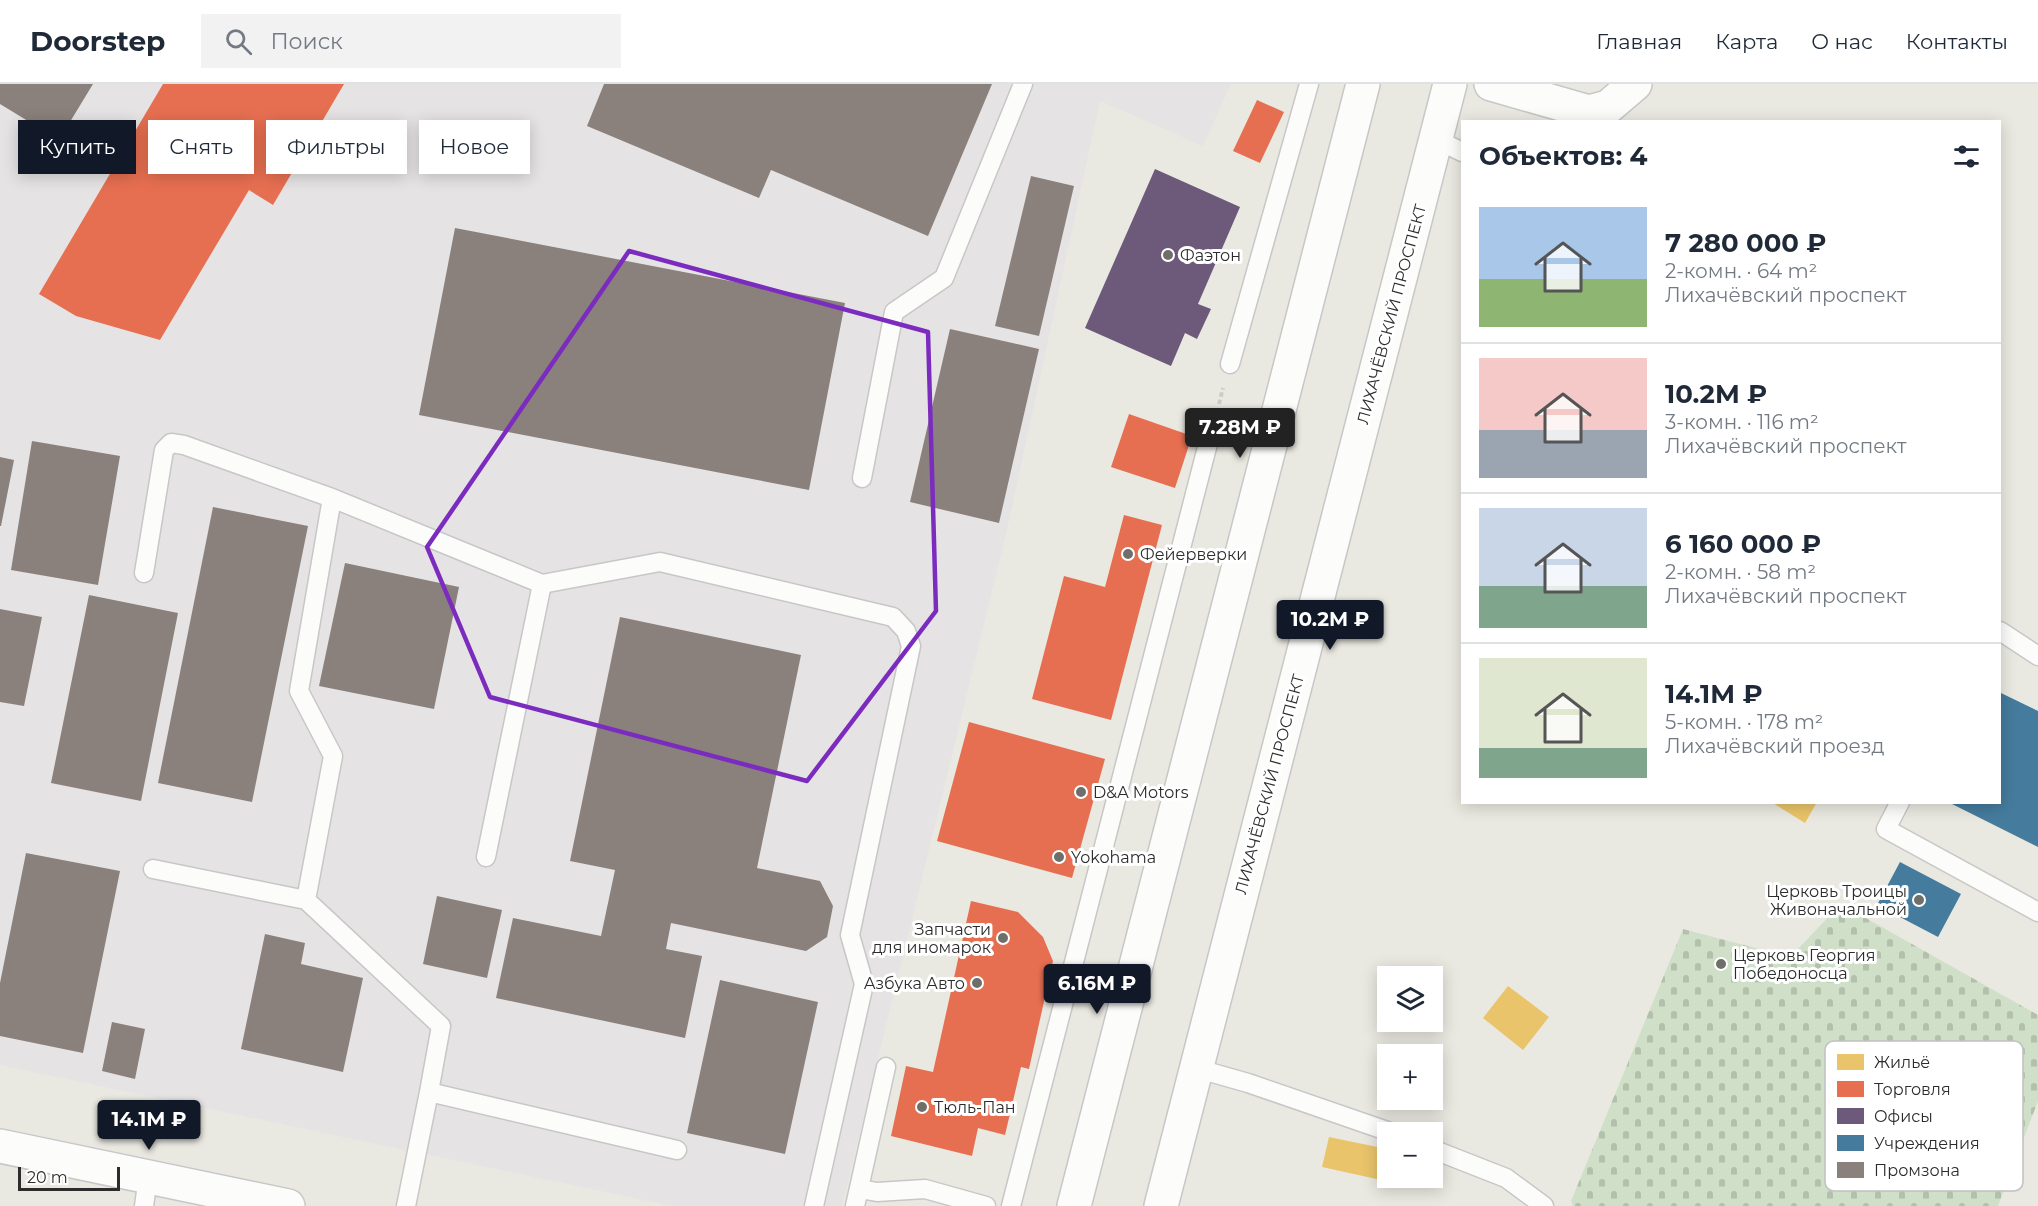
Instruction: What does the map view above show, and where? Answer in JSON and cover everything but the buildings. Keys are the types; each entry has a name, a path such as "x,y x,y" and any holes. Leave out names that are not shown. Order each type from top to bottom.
{"main road":[{"name":"ЛИХАЧЁВСКИЙ ПРОСПЕКТ","path":"1161,1206 1195,1068 1449,146 1450,84"},
{"path":"1491,84 1589,112 1608,107 1635,84"},
{"path":"1074,1203 1360,85"},
{"path":"0,1146 146,1191 288,1206"}],"lane":[{"path":"861,478 894,312 944,278 1023,84"},
{"path":"1230,364 1309,84"},
{"path":"1011,1206 1212,428"},
{"path":"144,573 164,450 171,443 184,445 332,498 542,584 660,562 893,616 906,631 911,646 850,935 864,984 814,1206"},
{"path":"306,900 333,756 298,691 332,498"},
{"path":"486,856 542,584"},
{"path":"2001,633 2038,656"},
{"path":"1899,804 1886,829 2038,912"},
{"path":"153,869 306,900 441,1026 406,1206"},
{"path":"886,1067 858,1197 877,1192 925,1189 986,1206"},
{"path":"1195,1068 1248,1083 1377,1128"},
{"path":"429,1092 677,1150"},
{"path":"1443,1153 1506,1178 1544,1206"}],"path":[{"path":"1212,428 1230,364"}],"highlighted area":[{"path":"629,251 928,332 936,611 807,781 490,697 427,547"}],"shaded area":[{"path":"0,84 1231,84 1203,146 1100,101 1007,530 842,1206 672,1206 0,1065"}],"green space":[{"path":"1841,904 2038,1015 2038,1101 2023,1140 2023,1041 1825,1041 1825,1191 2004,1191 1998,1206 1573,1206 1571,1201 1683,929 1790,957"}],"place":[{"name":"Фаэтон","path":"1168,255"},
{"name":"Фейерверки","path":"1128,554"},
{"name":"D&A Motors","path":"1081,792"},
{"name":"Yokohama","path":"1059,857"},
{"name":"Церковь Троицы Живоначальной","path":"1919,900"},
{"name":"Запчасти для иномарок","path":"1003,938"},
{"name":"Церковь Георгия Победоносца","path":"1721,964"},
{"name":"Азбука Авто","path":"977,983"},
{"name":"Тюль-Пан","path":"922,1107"}]}
